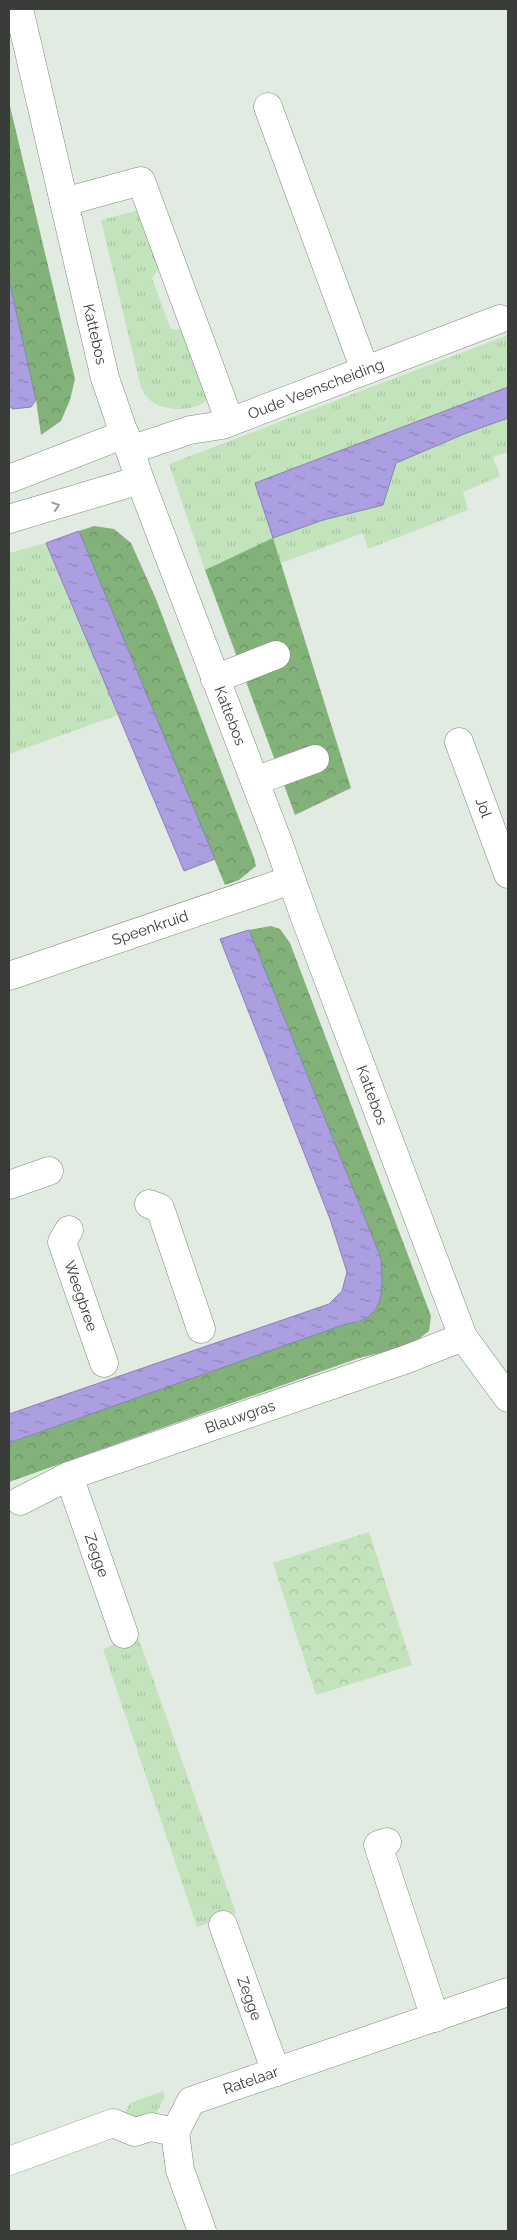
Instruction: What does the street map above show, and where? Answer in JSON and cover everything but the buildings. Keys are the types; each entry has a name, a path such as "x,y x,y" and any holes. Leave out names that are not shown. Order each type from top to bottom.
{"street":[{"name":"Kattebos","path":"19,9 106,378 140,480 463,1337 508,1398"},
{"path":"268,107 365,370"},
{"path":"64,202 141,180 230,422"},
{"name":"Oude Veenscheiding","path":"9,479 128,442 222,425 500,319"},
{"path":"9,519 140,480"},
{"path":"215,679 276,655"},
{"name":"Jol","path":"459,742 508,874"},
{"path":"255,781 315,759"},
{"name":"Speenkruid","path":"9,976 292,880"},
{"path":"9,1185 49,1171"},
{"path":"149,1204 160,1208 201,1329"},
{"name":"Weegbree","path":"69,1230 62,1242 104,1363"},
{"name":"Blauwgras","path":"20,1501 69,1476 407,1359 463,1337"},
{"name":"Zegge","path":"69,1476 124,1634"},
{"path":"387,1842 378,1845 435,2018"},
{"name":"Zegge","path":"223,1925 276,2072"},
{"name":"Ratelaar","path":"175,2132 191,2101 508,1992"},
{"path":"12,2160 114,2123 135,2132 151,2128 175,2132 180,2170 202,2231"}],"green space":[{"path":"9,102 75,379 70,400 61,421 41,435 36,400 9,280"},
{"path":"143,209 161,265 152,279 171,329 187,330 209,396 198,406 173,409 157,405 150,400 141,388 101,220"},
{"path":"508,335 508,387 255,483 274,538 323,520 396,463 464,434 508,418 508,452 493,457 500,476 463,492 468,510 368,549 363,533 281,563 273,539 205,570 169,464"},
{"path":"94,526 114,529 131,543 156,599 254,858 256,866 239,880 225,885 79,531"},
{"path":"273,538 351,788 295,815 205,570"},
{"path":"46,543 118,715 9,754 9,553"},
{"path":"271,926 280,929 290,943 431,1316 429,1331 410,1346 359,1358 9,1482 9,1443 346,1323 360,1322 381,1258 249,930"},
{"path":"369,1532 412,1665 316,1695 273,1563"},
{"path":"138,1637 236,1913 197,1927 103,1649"},
{"path":"163,2091 165,2096 154,2118 122,2118 130,2103"}],"water":[{"path":"9,280 36,400 31,407 13,409 9,406"},
{"path":"508,387 508,418 464,434 396,463 383,505 323,520 273,538 255,483"},
{"path":"79,531 215,859 184,871 46,543"},
{"path":"249,930 381,1258 382,1281 379,1302 369,1316 359,1321 9,1443 9,1414 329,1304 342,1291 347,1272 330,1219 220,939"}]}
